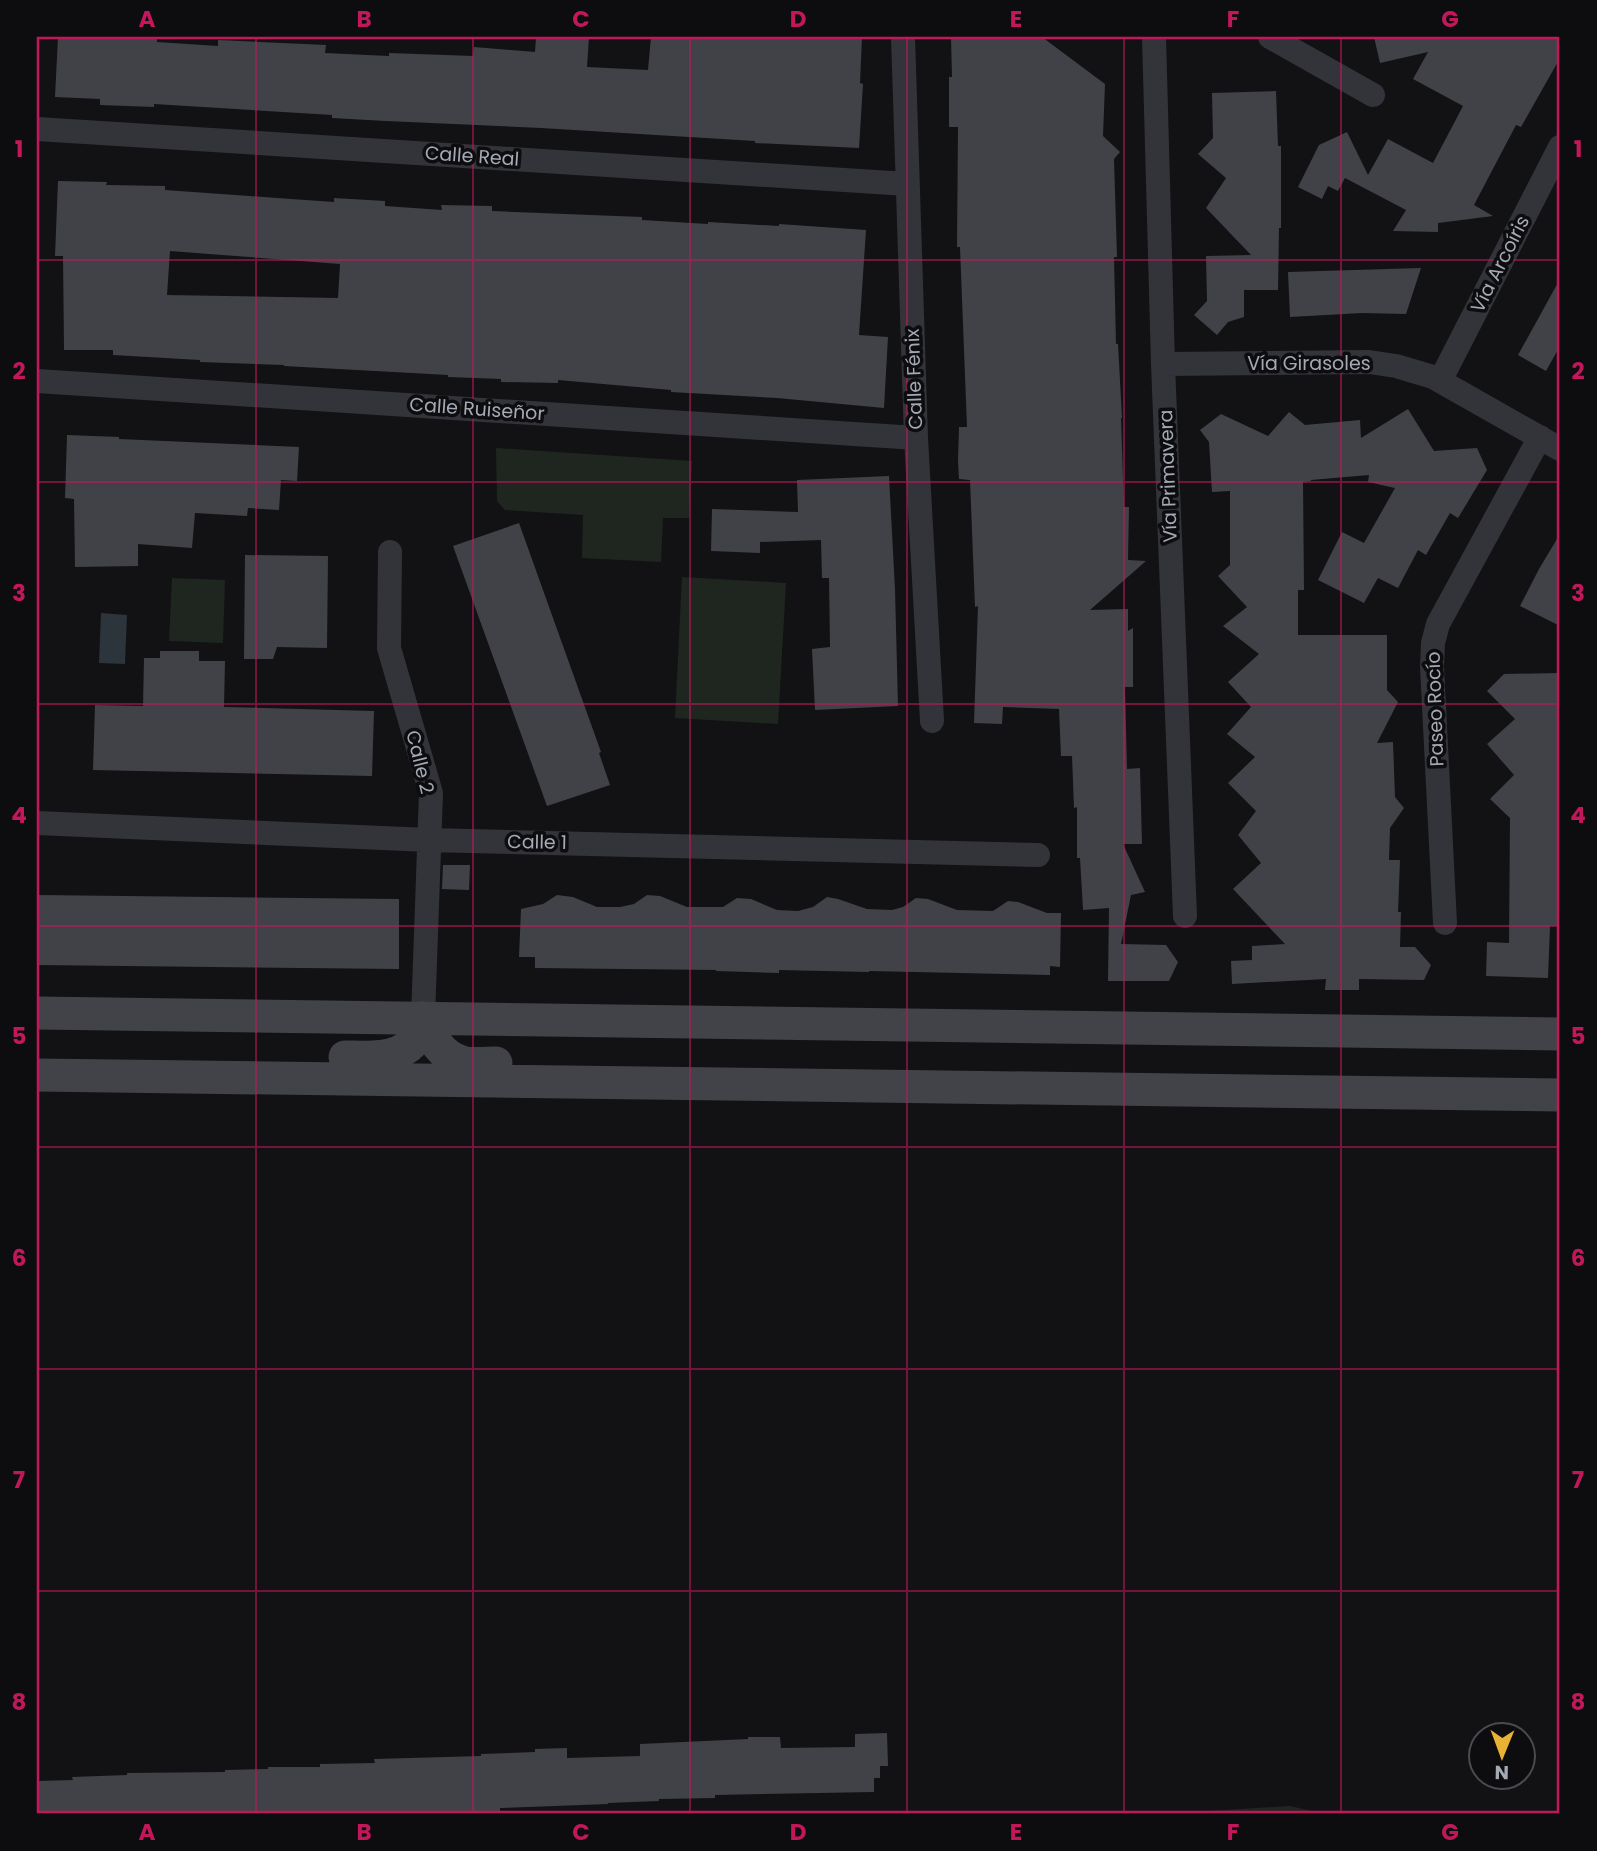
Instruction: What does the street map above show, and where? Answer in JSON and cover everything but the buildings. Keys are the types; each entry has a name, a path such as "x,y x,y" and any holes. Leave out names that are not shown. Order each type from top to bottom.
{"street":[{"name":"Calle Fénix","path":"903,37 916,438 932,721"},
{"name":"Vía Primavera","path":"1154,37 1163,364 1185,916"},
{"path":"1270,37 1373,95"},
{"name":"Calle Real","path":"37,129 907,184"},
{"name":"Vía Arcoíris","path":"1440,381 1558,157"},
{"name":"Vía Girasoles","path":"1163,364 1369,362 1396,366 1433,377 1550,443"},
{"name":"Calle Ruiseñor","path":"37,381 916,438"},
{"name":"Paseo Rocío","path":"1445,923 1433,643 1438,624 1550,443"},
{"name":"Calle 2","path":"390,552 389,648 431,793 423,1018"},
{"name":"Calle 1","path":"37,823 429,840 1038,855"},
{"path":"37,1013 1560,1034"},
{"path":"189,1077 220,1060 387,1057 406,1048 418,1037 423,1018"},
{"path":"423,1018 441,1051 463,1062 552,1064 582,1069 617,1083"},
{"path":"37,1075 1560,1095"}],"shaded area":[{"path":"496,448 692,461 689,518 663,518 661,562 582,558 583,515 505,510 497,501"},
{"path":"682,577 786,583 778,724 675,718"},
{"path":"172,578 225,580 223,643 169,641"},
{"path":"101,613 127,615 125,664 99,663"},
{"path":"1290,1806 1326,1814 1159,1814"}]}
